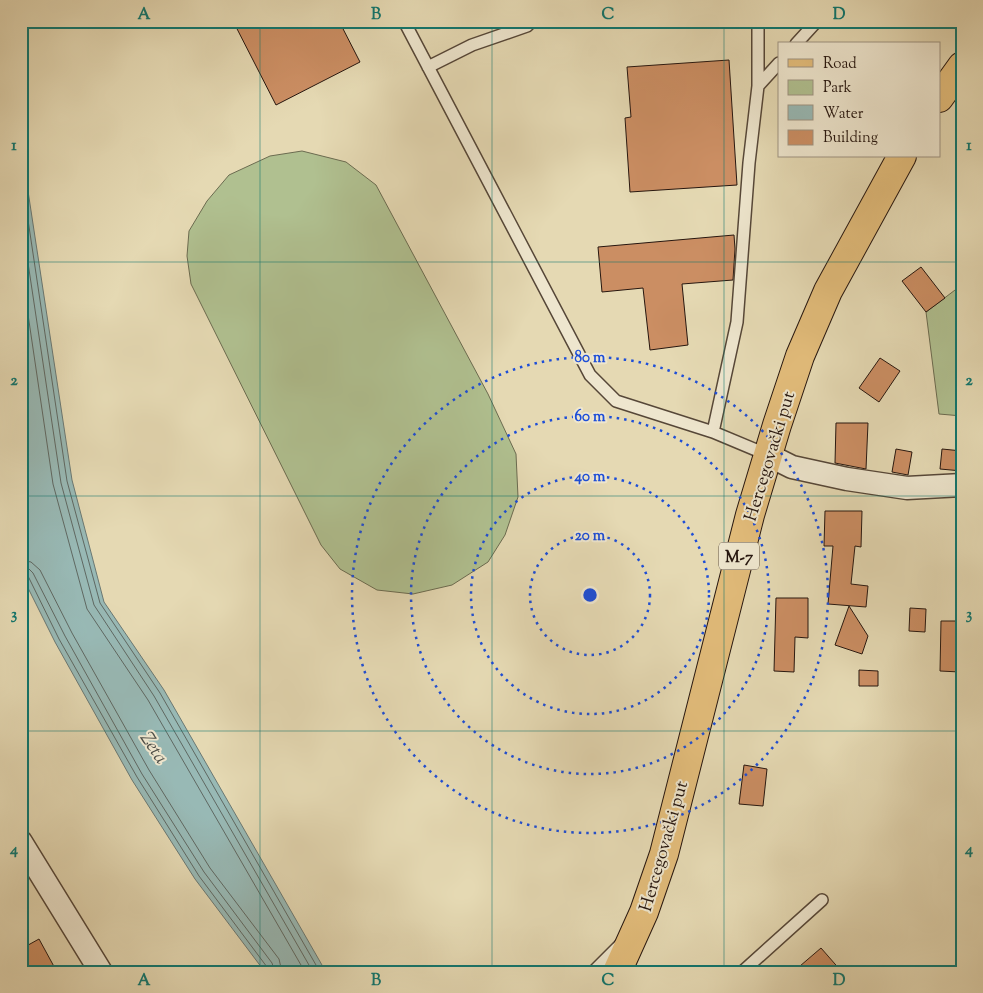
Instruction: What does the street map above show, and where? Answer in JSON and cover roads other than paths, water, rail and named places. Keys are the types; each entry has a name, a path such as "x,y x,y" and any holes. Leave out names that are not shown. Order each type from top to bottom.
{"main road":[{"path":"940,97 962,66"},
{"name":"Hercegovački put","path":"617,972 638,928 664,854 750,515 800,356 819,310 901,158"}],"street":[{"path":"768,455 792,467 847,479 907,488 962,485"},
{"path":"21,842 101,972"}],"lane":[{"path":"404,21 590,375 616,401 714,432 768,455"},
{"path":"428,67 472,45 527,26 532,21"},
{"path":"714,432 737,322 749,163 758,86 758,21"},
{"path":"798,42 817,21"},
{"path":"758,86 778,64"},
{"path":"742,972 822,900"},
{"path":"592,972 638,928"}],"water":[{"name":"Zeta","path":"21,145 72,480 104,602 164,690 326,972 265,972 195,879 132,780 55,642 21,574"}]}
